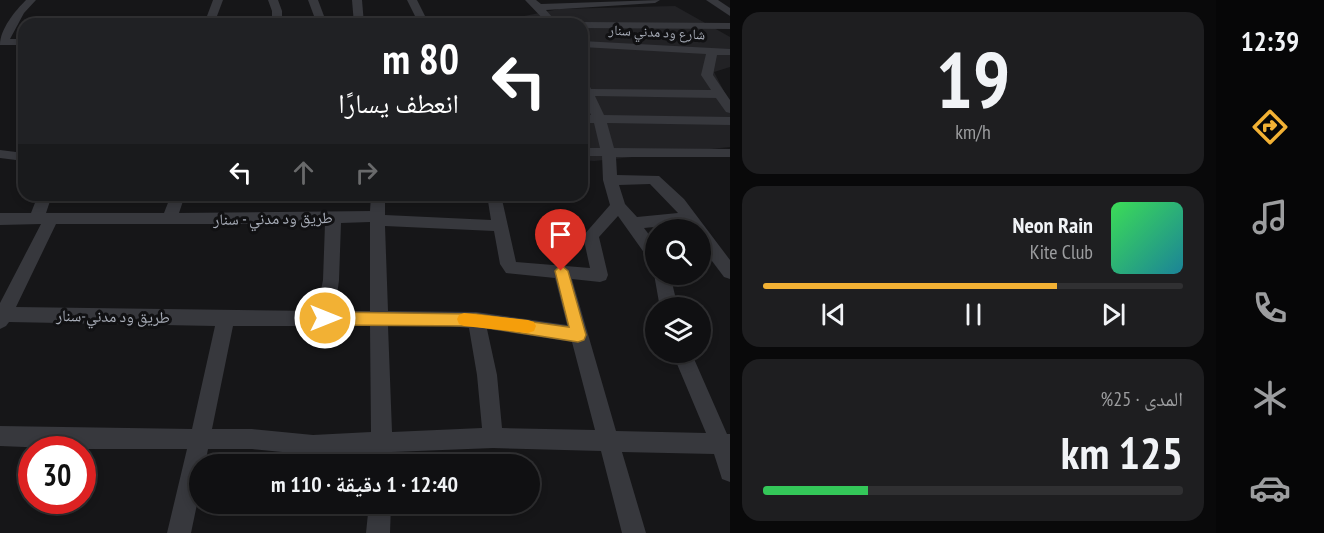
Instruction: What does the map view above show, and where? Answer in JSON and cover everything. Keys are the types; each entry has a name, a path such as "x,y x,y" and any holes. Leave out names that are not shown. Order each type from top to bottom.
{"street":[{"path":"1,42 20,12 31,0"},
{"path":"211,18 218,0"},
{"path":"273,0 277,18"},
{"path":"313,0 320,18"},
{"path":"357,0 358,18"},
{"path":"412,0 421,18"},
{"path":"530,0 548,18"},
{"path":"539,7 655,0"},
{"path":"711,0 730,13"},
{"path":"588,25 730,26"},
{"path":"1,42 18,42"},
{"name":"شارع ود مدني سنار","path":"588,44 730,52"},
{"path":"713,50 707,75 730,110"},
{"path":"588,88 718,94"},
{"path":"588,96 599,119 609,154 610,180 618,206 645,241"},
{"path":"588,119 730,121"},
{"path":"588,152 730,153"},
{"path":"3,159 18,158"},
{"path":"610,180 654,179 678,203 689,219"},
{"path":"1,316 44,219 45,201"},
{"path":"169,219 176,201"},
{"path":"378,201 381,454"},
{"path":"495,201 510,267 600,275 591,236 618,206"},
{"path":"325,318 331,280 333,218"},
{"name":"طريق ود مدني - سنار","path":"0,219 377,218 500,226"},
{"path":"633,223 645,223"},
{"path":"711,247 730,272"},
{"path":"561,271 634,533"},
{"name":"طريق ود مدني-سنار","path":"1,316 476,320 578,335"},
{"path":"179,533 226,319"},
{"path":"476,320 488,375 493,438"},
{"path":"686,363 726,444 730,471"},
{"path":"0,436 252,439 313,446 493,438 726,444"},
{"path":"378,533 379,514"}],"shaded area":[{"path":"675,6 730,37 730,67 714,72 730,103 730,147 588,160 588,18 515,18 559,9"}],"slow traffic":[{"path":"464,319 528,326"}],"route":[{"path":"325,318 476,320 578,335 561,271"}]}
